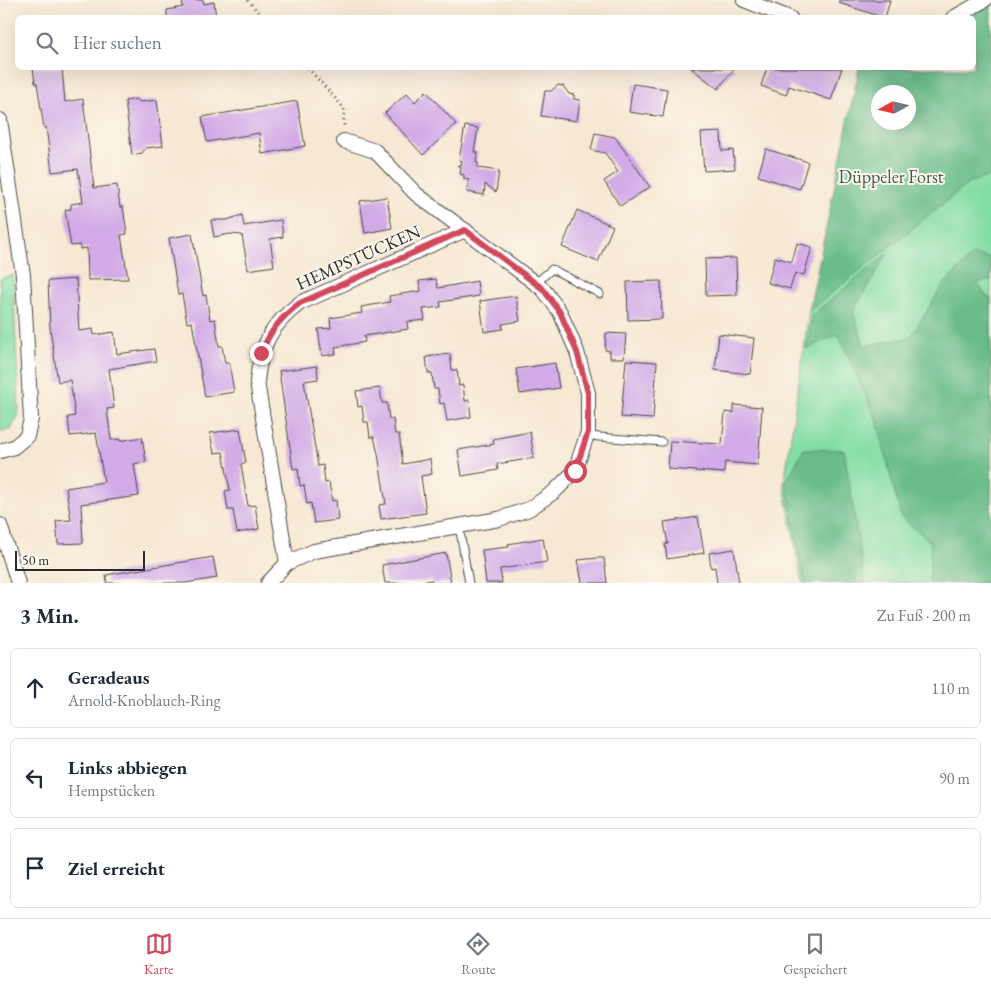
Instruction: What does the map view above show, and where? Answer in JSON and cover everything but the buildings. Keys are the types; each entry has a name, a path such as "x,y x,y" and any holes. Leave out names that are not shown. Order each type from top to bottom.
{"street":[{"path":"744,0 782,15"},
{"path":"958,15 985,0"},
{"path":"0,120 23,275 31,419 27,436 14,447 0,451"},
{"path":"268,583 287,563 314,551 499,519 529,509 554,492 575,471 588,432 588,393 577,352 560,312 543,289 416,194 375,151 344,141"},
{"name":"HEMPSTÜCKEN","path":"287,563 257,382 258,365 267,338 286,314 300,303 465,230"},
{"path":"0,525 18,583"}],"lane":[{"path":"536,283 552,269 600,294"},
{"path":"587,436 662,442"},
{"path":"459,526 470,583"}],"path":[{"path":"248,0 260,15"},
{"path":"310,70 344,108 344,141"}],"green space":[{"name":"Düppeler Forst","path":"991,4 991,176 970,182 809,311 859,70 976,70 976,15 967,15"},
{"path":"991,165 991,583 802,583 784,485 809,311"},
{"path":"888,253 853,311 864,346 911,337 941,288 972,255 991,258 991,280 977,283 987,297 991,299 991,583 929,583 931,542 901,517 877,420 838,334 806,349 812,315"},
{"path":"13,275 19,414 11,430 0,431 0,279"},
{"path":"804,449 844,450 865,583 805,583 786,482"}],"route":[{"path":"261,353 267,338 275,326 300,303 465,230 543,289 560,312 577,352 588,393 588,432 575,471"}]}
